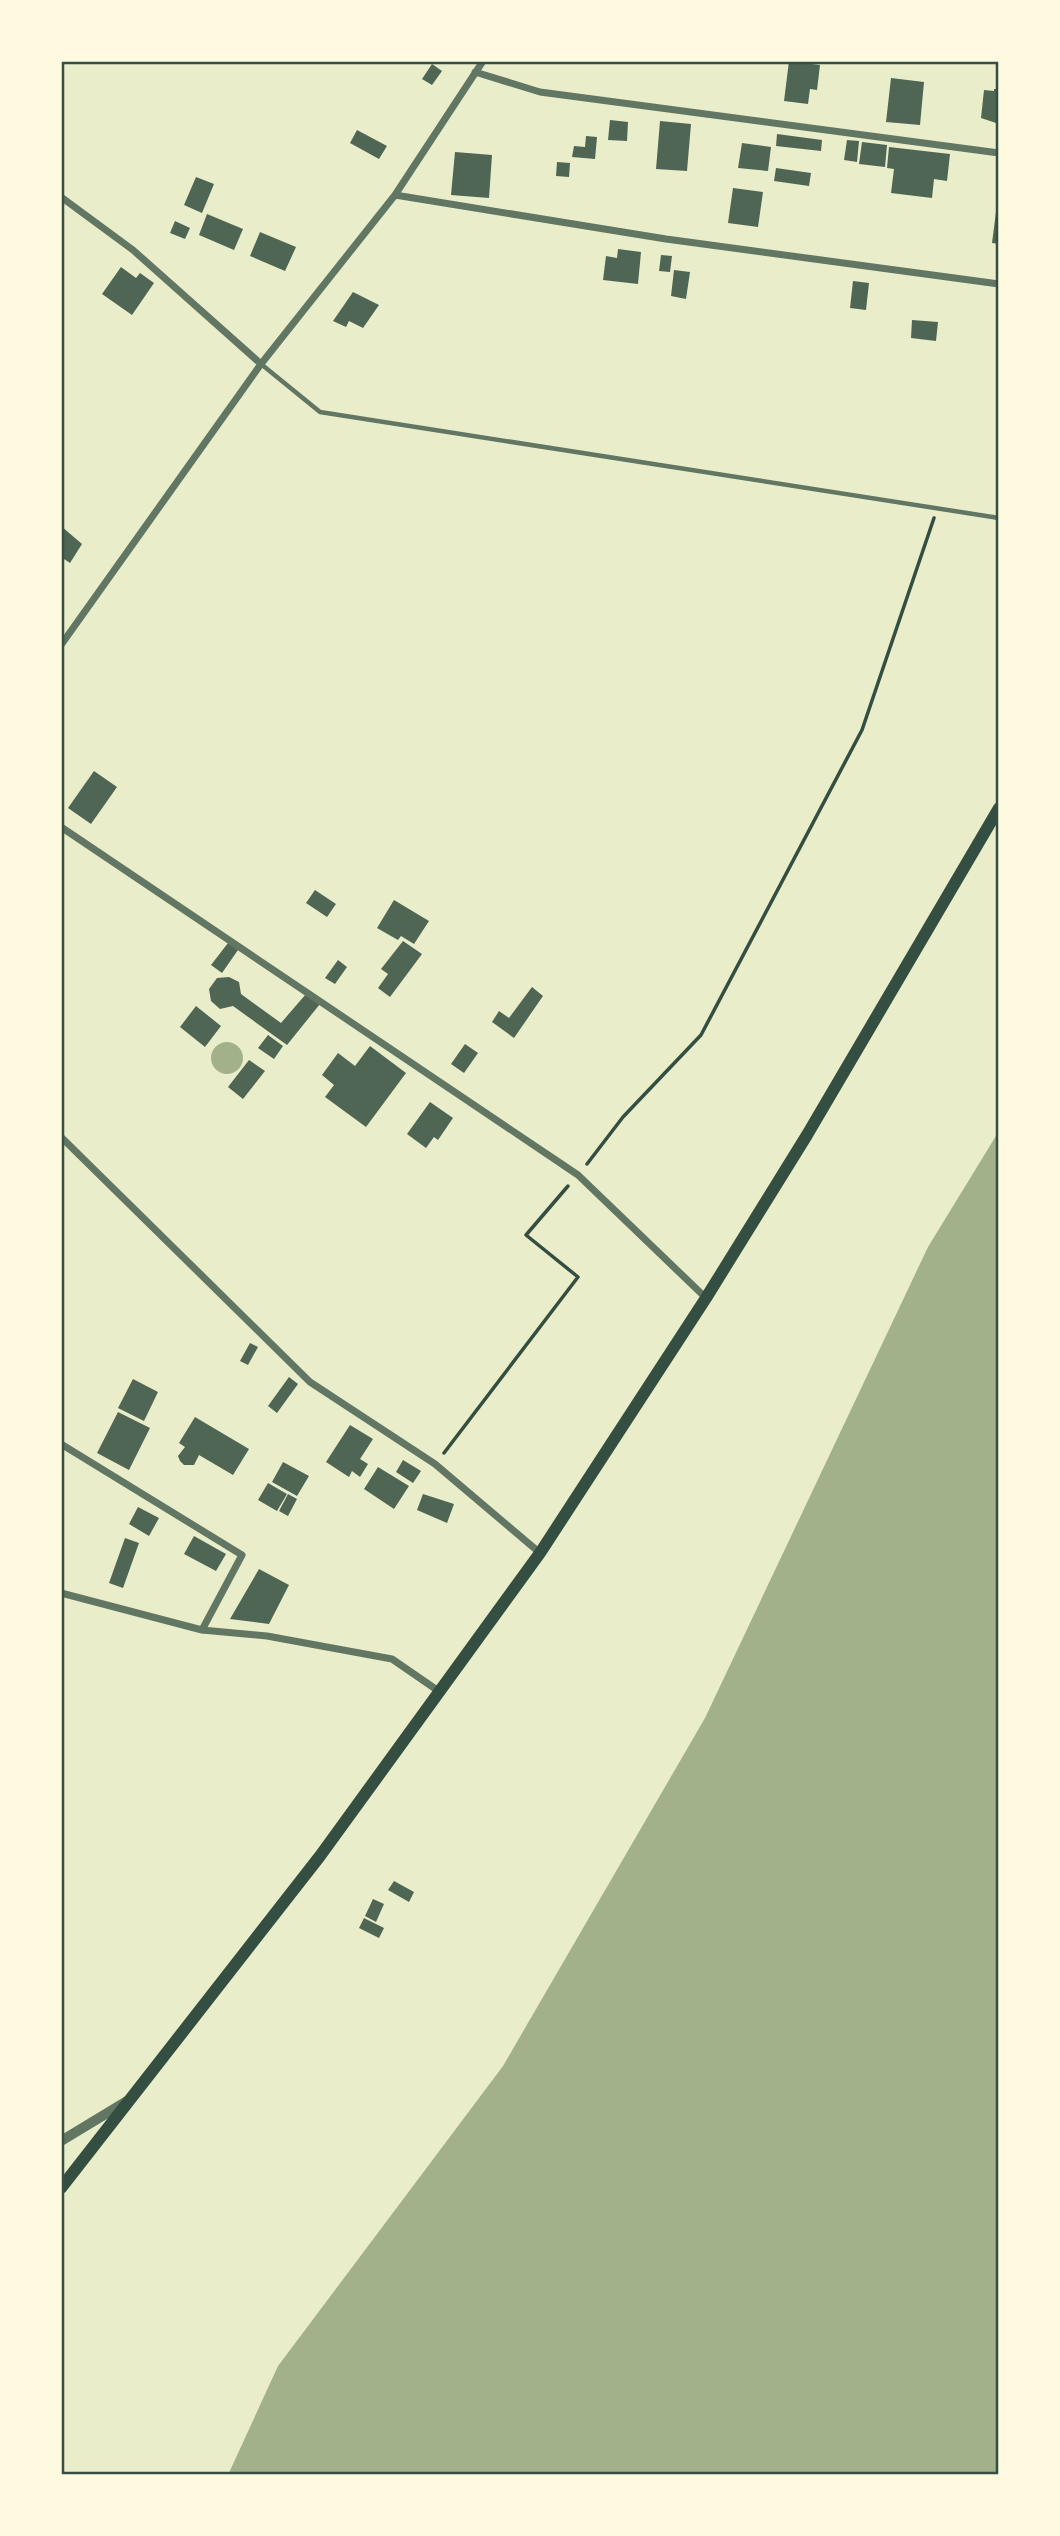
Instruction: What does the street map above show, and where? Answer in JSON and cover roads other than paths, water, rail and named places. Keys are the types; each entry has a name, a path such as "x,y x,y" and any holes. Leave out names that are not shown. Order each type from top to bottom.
{"main road":[{"path":"61,2188 320,1856 540,1553 706,1298 807,1135 999,808"}],"street":[{"path":"61,645 261,364 395,195 483,61"},
{"path":"475,72 540,92 999,153"},
{"path":"395,195 666,239 999,284"},
{"path":"61,197 133,250 261,364"},
{"path":"61,827 578,1175 706,1298"},
{"path":"61,1137 310,1382 435,1464 540,1553"},
{"path":"61,1444 242,1555 202,1630"},
{"path":"61,1593 202,1630 267,1636 392,1659 440,1692"},
{"path":"61,2141 133,2098"}],"lane":[{"path":"261,364 320,412 938,506 999,518"}]}
